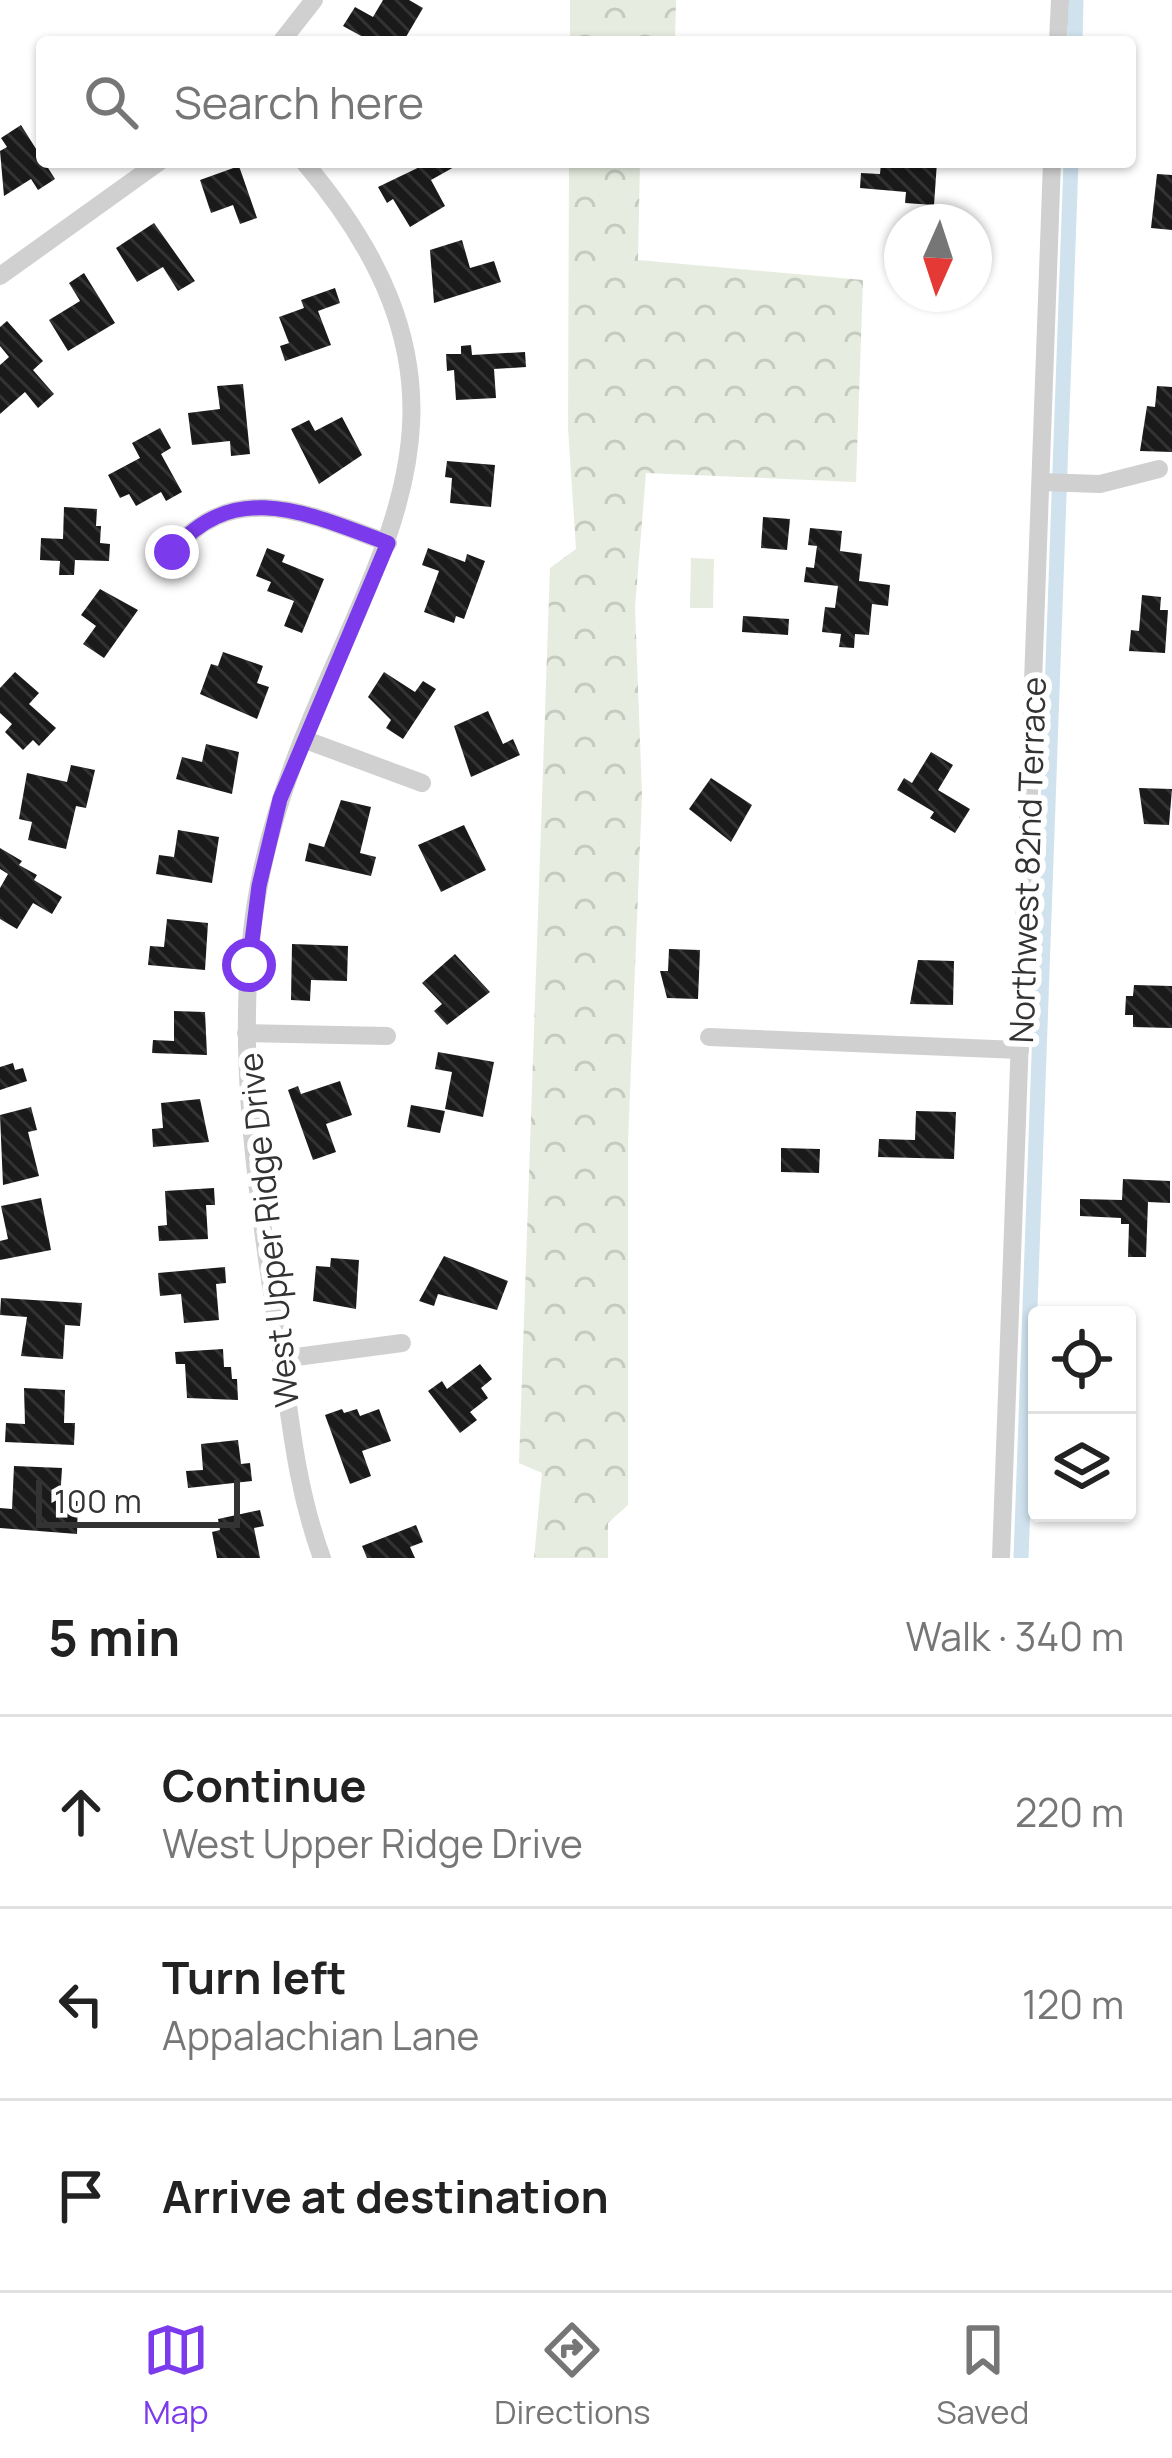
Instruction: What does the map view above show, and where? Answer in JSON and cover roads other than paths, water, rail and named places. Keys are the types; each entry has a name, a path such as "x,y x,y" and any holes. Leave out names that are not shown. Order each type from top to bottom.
{"street":[{"path":"286,36 314,0"},
{"path":"1058,36 1060,0"},
{"path":"0,276 151,168"},
{"name":"West Upper Ridge Drive","path":"308,168 376,260 406,353 411,451 388,543 280,799 259,886 247,1033 292,1459 322,1558"},
{"name":"Northwest 82nd Terrace","path":"1001,1558 1052,168"},
{"path":"1041,482 1100,484 1159,469"},
{"path":"172,552 208,517 270,507 307,513 388,543"},
{"path":"303,739 422,783"},
{"path":"247,1033 387,1036"},
{"path":"709,1036 1020,1050"},
{"path":"281,1359 402,1343"}],"waterway":[{"path":"1075,36 1076,0"},
{"path":"1021,1558 1071,168"}]}
